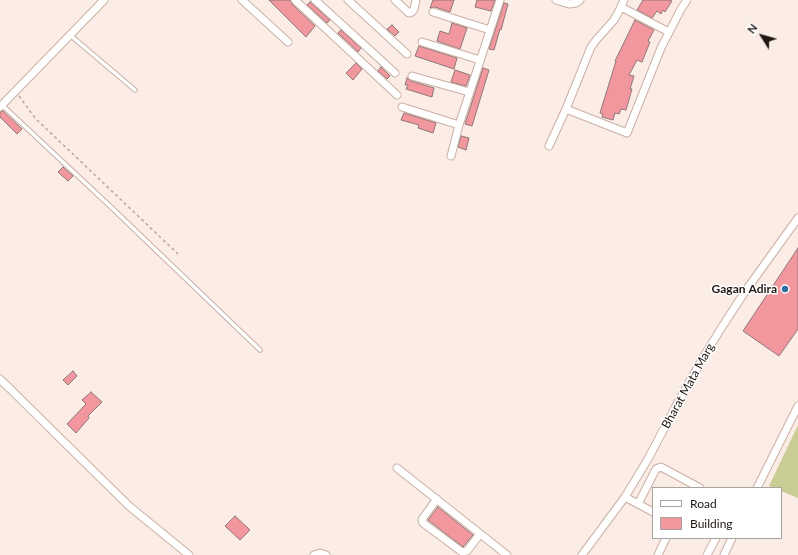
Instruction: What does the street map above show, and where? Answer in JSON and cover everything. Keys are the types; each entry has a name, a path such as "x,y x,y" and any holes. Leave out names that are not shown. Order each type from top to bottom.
{"street":[{"path":"242,0 288,42"},
{"path":"295,0 396,95"},
{"path":"315,0 395,73"},
{"path":"348,0 407,54"},
{"path":"395,0 410,13 414,9 416,0"},
{"path":"451,156 459,125 500,0"},
{"path":"556,0 569,4 580,0"},
{"path":"566,109 627,133 661,48 687,0"},
{"path":"1,106 101,1"},
{"path":"549,146 591,47 614,20 622,3 669,32"},
{"path":"433,12 490,30"},
{"path":"422,42 480,60"},
{"path":"412,76 470,92"},
{"path":"402,107 459,125"},
{"name":"Bharat Mata Marg","path":"582,555 625,497 648,460 680,398 722,327 744,293 798,218"},
{"path":"0,379 129,506 189,555"},
{"path":"758,487 798,406"},
{"path":"638,504 656,469 661,467 698,487"},
{"path":"397,468 502,553"},
{"path":"625,497 652,511"},
{"path":"437,499 423,518 423,523 462,552 467,551 480,534"},
{"path":"658,555 666,539"},
{"path":"707,555 715,539"},
{"path":"724,555 732,539"},
{"path":"314,555 320,553 326,555"}],"lane":[{"path":"70,35 135,90"},
{"path":"1,106 118,213 260,350"}],"path":[{"path":"16,91 34,118 178,254"}],"green space":[{"path":"798,425 798,498 782,491 782,487 769,486"}],"building":[{"path":"269,0 290,0 292,4 315,26 306,37"},
{"path":"433,0 454,0 450,12 435,7 430,8"},
{"path":"477,0 495,0 491,11 475,7"},
{"path":"643,0 672,1 665,12 663,10 661,14 657,11 652,18 637,10"},
{"path":"310,2 330,20 327,23 307,5"},
{"path":"504,3 508,4 501,30 500,29 494,50 489,49"},
{"path":"635,20 654,30 648,41 650,42 642,62 637,60 629,75 634,76 626,110 621,109 619,114 615,113 613,120 602,117 603,114 600,113 615,61"},
{"path":"452,23 467,28 460,49 437,41 440,31 449,34"},
{"path":"392,25 399,32 395,36 387,29"},
{"path":"341,30 361,48 358,52 338,33"},
{"path":"419,46 457,58 454,69 415,56"},
{"path":"356,63 362,69 353,80 346,73"},
{"path":"381,67 390,76 387,79 378,71"},
{"path":"483,68 489,70 472,126 465,124"},
{"path":"455,70 470,75 466,86 451,82"},
{"path":"407,78 411,81 434,88 432,97 406,89 408,85 405,85"},
{"path":"3,111 22,129 17,134 0,117 0,112"},
{"path":"404,113 436,123 433,133 418,128 419,125 401,120"},
{"path":"461,136 469,138 466,150 458,147"},
{"path":"63,167 73,176 68,181 58,172"},
{"name":"Gagan Adira","path":"798,248 798,329 779,356 743,331"},
{"path":"73,371 77,376 68,385 63,380"},
{"path":"91,392 102,402 88,416 89,418 76,433 67,424 86,404 82,400"},
{"path":"438,507 473,535 463,547 428,520"},
{"path":"235,516 250,530 240,540 225,526"}],"place":[{"name":"Gagan Adira","path":"785,289"}]}
